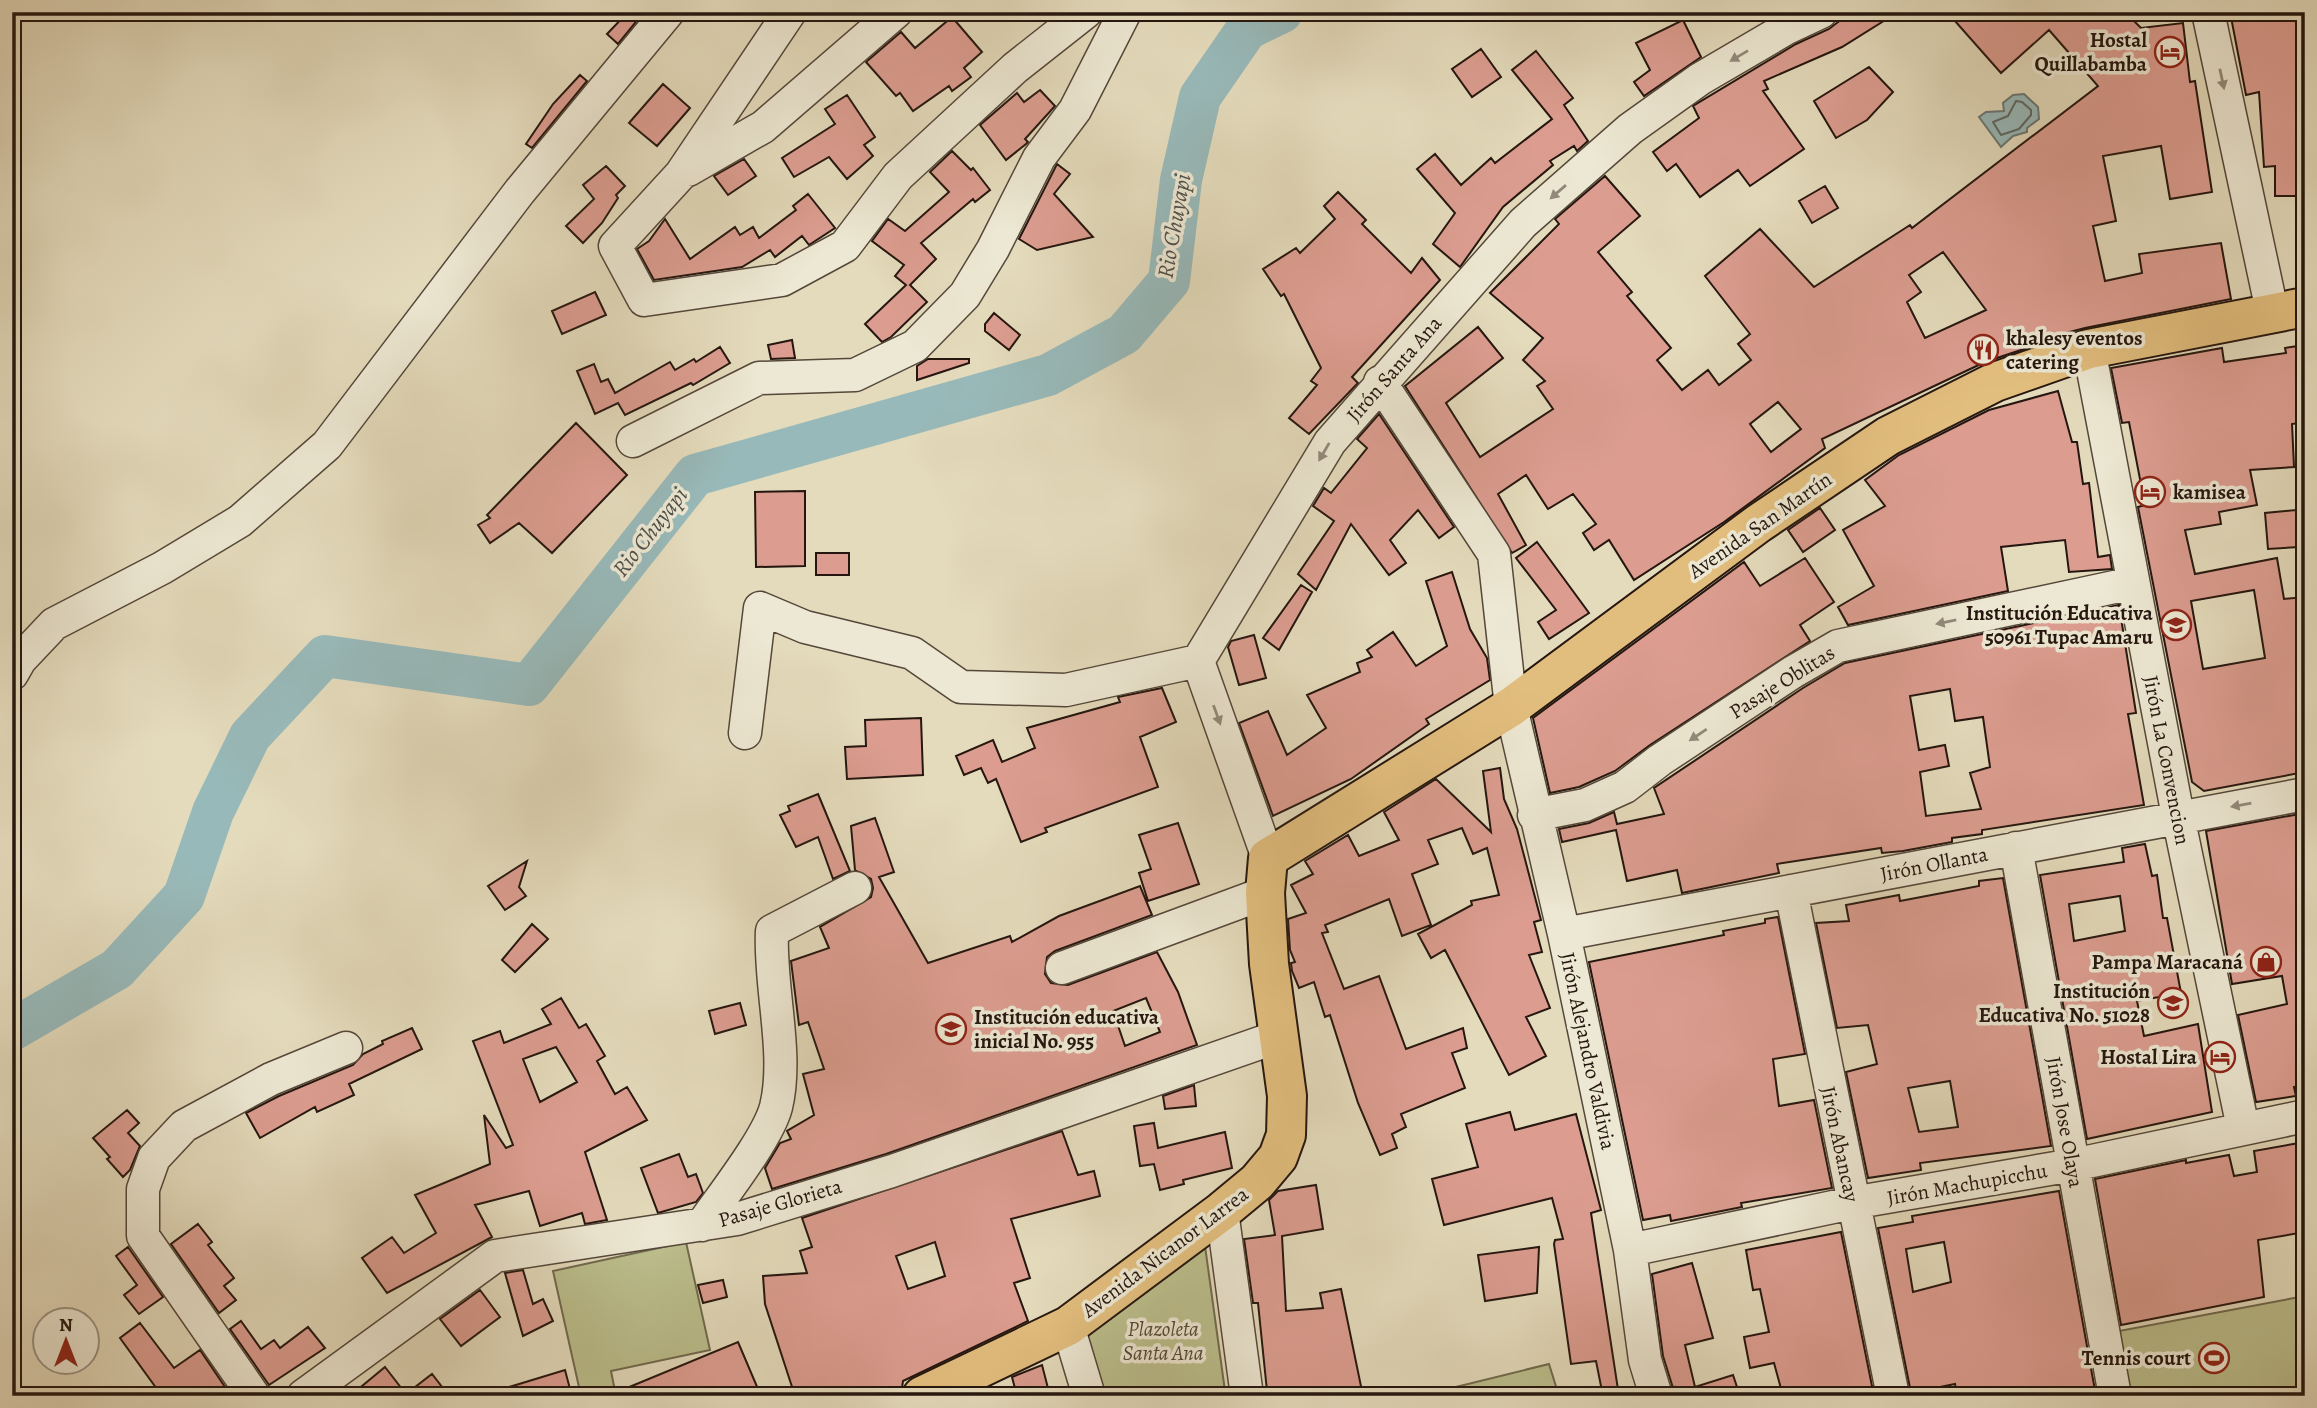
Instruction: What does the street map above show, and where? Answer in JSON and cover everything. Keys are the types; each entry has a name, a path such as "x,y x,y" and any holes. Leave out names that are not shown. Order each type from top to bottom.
{"main road":[{"name":"Avenida San Martín","path":"1267,875 1511,707 1759,523 1888,436 1995,382 2089,349 2288,309"},
{"name":"Avenida Nicanor Larrea","path":"922,1396 1068,1326 1222,1211 1278,1157 1286,1135 1287,1096 1269,964 1267,875"}],"street":[{"path":"12,674 20,660 54,624 162,568 240,521 327,445 520,191 668,12"},
{"path":"790,12 681,174 615,246 644,300 782,280 845,246 898,176 1015,68 1086,12"},
{"path":"681,174 763,127 896,12"},
{"path":"633,441 759,379 855,375 915,346 965,295 993,249 1039,158 1075,110 1125,12"},
{"name":"Jirón Santa Ana","path":"1198,661 1330,442 1380,382 1523,223 1630,129 1782,20 1821,12"},
{"path":"2208,12 2288,309"},
{"name":"Jirón La Convencion","path":"2089,349 2178,816 2243,1128"},
{"name":"Jirón Alejandro Valdivia","path":"1380,382 1494,554 1511,707 1563,934 1630,1250 1644,1360 1657,1396"},
{"name":"Pasaje Oblitas","path":"1534,815 1585,805 1625,788 1693,738 1838,646 2133,583"},
{"path":"745,733 760,608 805,627 912,653 961,687 1066,690 1198,661 1267,875 1062,968"},
{"name":"Jirón Ollanta","path":"1563,934 2305,794"},
{"name":"Jirón Jose Olaya","path":"2016,848 2115,1396"},
{"path":"702,1224 768,1128 776,1106 779,1052 771,955 772,931 855,888"},
{"name":"Jirón Abancay","path":"1791,891 1893,1396"},
{"name":"Pasaje Glorieta","path":"303,1396 495,1256 737,1219 892,1171 1280,1036"},
{"path":"254,1396 143,1236 143,1189 155,1157 184,1126 271,1079 346,1048"},
{"name":"Jirón Machupicchu","path":"1630,1250 1852,1203 2073,1165 2305,1116"},
{"path":"1222,1211 1247,1396"},
{"path":"1068,1326 1089,1396"}],"green space":[{"path":"686,1242 710,1350 611,1371 616,1396 581,1396 553,1271"},
{"name":"Plazoleta Santa Ana","path":"1205,1246 1225,1391 1203,1396 1104,1396 1085,1329"},
{"name":"Tennis court","path":"2305,1296 2305,1396 2130,1396 2119,1331"},
{"path":"1549,1364 1559,1396 1419,1396"}],"water":[{"path":"2024,94 2038,107 2039,119 2027,128 2027,132 2013,136 2001,147 1979,117 1986,112 2004,111 2003,103 2013,95"}],"building":[{"path":"628,12 644,12 618,44 607,34"},
{"path":"1851,12 1898,12 1842,47 1764,81 1768,89 1763,91 1804,149 1750,186 1738,170 1700,197 1676,164 1667,171 1653,152 1699,118 1693,106 1796,44 1829,29"},
{"path":"1947,12 2125,12 2141,28 2183,23 2190,82 2195,81 2212,192 2170,199 2161,146 2103,156 2116,221 2093,226 2105,281 2142,273 2139,254 2221,243 2231,299 2085,328 2031,342 2033,346 1985,362 1822,439 1825,448 1724,522 1634,580 1609,540 1594,550 1583,533 1596,524 1573,494 1548,509 1526,475 1498,494 1526,545 1512,553 1405,386 1478,327 1503,358 1446,403 1480,457 1553,409 1537,386 1545,381 1523,360 1543,338 1490,293 1559,224 1555,219 1605,176 1640,216 1598,252 1632,292 1627,296 1671,348 1657,360 1682,390 1708,370 1719,385 1751,360 1738,344 1750,334 1705,276 1760,229 1814,287 1910,225 1912,228 2098,86 2049,30 2001,73","holes":["1943,252 1986,310 1925,338 1907,302 1921,292 1909,275","1778,402 1801,429 1771,452 1750,424"]},
{"path":"2230,12 2305,12 2305,157 2299,158 2299,196 2275,196 2275,166 2264,167 2259,92 2246,95"},
{"path":"952,17 982,52 964,68 971,77 952,91 949,86 913,111 900,93 896,96 866,62 901,32 915,48"},
{"path":"1683,20 1701,57 1644,96 1634,82 1650,70 1636,43"},
{"path":"1481,49 1501,77 1472,97 1452,69"},
{"path":"1536,51 1573,98 1564,105 1588,141 1577,151 1574,146 1550,161 1553,165 1503,207 1460,267 1433,244 1455,213 1417,169 1435,154 1461,185 1491,158 1495,163 1552,119 1512,70"},
{"path":"1869,67 1893,92 1867,120 1836,138 1814,101"},
{"path":"580,75 587,81 532,148 526,144 553,104"},
{"path":"663,84 690,108 657,146 629,123"},
{"path":"1040,90 1055,106 1025,139 1028,142 1006,160 980,125 1017,93 1024,102"},
{"path":"847,95 875,137 864,145 873,156 847,179 829,157 794,177 782,158 835,124 825,109"},
{"path":"952,151 971,170 973,168 990,190 975,202 973,199 921,243 936,259 910,285 927,302 891,337 882,342 865,324 906,285 895,276 904,265 872,241 888,219 905,231 949,192 930,172"},
{"path":"744,159 756,176 728,195 714,176"},
{"path":"1057,164 1070,174 1054,194 1093,237 1037,250 1019,239"},
{"path":"606,166 625,186 616,195 618,198 602,223 583,243 566,226 594,199 583,185"},
{"path":"1825,186 1838,208 1812,223 1799,201"},
{"path":"1338,192 1366,220 1362,224 1411,273 1422,258 1440,280 1352,377 1358,383 1309,434 1289,418 1317,385 1311,381 1321,368 1284,294 1281,296 1263,269 1296,248 1300,253 1335,219 1324,206"},
{"path":"808,194 835,228 809,245 802,236 775,257 770,250 742,267 654,280 637,249 649,241 665,219 690,259 735,227 740,235 753,227 759,238 796,210 793,206"},
{"path":"595,292 606,315 562,334 552,311"},
{"path":"994,313 1020,335 1009,350 985,331 985,324"},
{"path":"792,340 795,358 771,359 768,345"},
{"path":"2305,345 2305,422 2292,424 2294,467 2250,470 2257,505 2219,512 2221,524 2185,530 2195,574 2277,558 2284,599 2305,597 2305,772 2204,791 2192,782 2138,507 2145,505 2129,422 2122,423 2111,368 2222,348 2224,362 2286,353 2285,348","holes":["2254,590 2265,658 2203,669 2191,601"]},
{"path":"720,347 730,363 693,385 691,383 625,415 618,403 595,414 577,371 594,364 601,382 608,379 615,393 670,362 675,370 694,359 696,362"},
{"path":"928,359 969,359 969,363 917,380 917,366"},
{"path":"2058,391 2072,442 2077,442 2083,484 2089,483 2098,557 2110,555 2112,569 2069,572 2065,540 2001,547 2008,591 1848,625 1838,607 1874,586 1843,530 1885,506 1865,480 1899,455 1989,410"},
{"path":"1379,414 1454,527 1439,538 1418,510 1390,540 1406,563 1389,575 1351,524 1316,590 1298,574 1334,521 1313,506 1324,488 1331,493 1367,448 1357,439"},
{"path":"576,423 627,475 552,553 519,523 490,543 478,525 490,518 487,515"},
{"path":"805,491 805,566 756,567 755,492"},
{"path":"1820,508 1835,530 1803,552 1788,530"},
{"path":"2296,510 2299,547 2268,549 2265,513"},
{"path":"1537,542 1589,613 1549,639 1538,622 1556,610 1516,558"},
{"path":"816,553 849,553 849,575 816,575"},
{"path":"1805,558 1834,602 1800,625 1810,641 1650,745 1615,771 1579,787 1550,793 1533,718 1744,562 1760,586"},
{"path":"1452,572 1470,629 1487,658 1490,680 1426,719 1429,724 1351,779 1273,816 1239,723 1268,711 1287,755 1326,728 1307,695 1360,672 1357,663 1372,657 1367,650 1393,632 1416,666 1447,646 1426,581"},
{"path":"1301,585 1312,592 1279,650 1263,638"},
{"path":"2119,605 2136,713 2128,714 2144,805 1982,830 1982,834 1952,838 1952,842 1903,851 1882,853 1881,848 1777,864 1779,873 1682,893 1677,870 1627,881 1616,830 1562,842 1559,829 1589,823 1614,812 1617,824 1664,814 1654,788 1845,663","holes":["1950,689 1955,721 1983,717 1990,767 1970,773 1981,809 1926,816 1920,772 1949,766 1945,745 1919,750 1910,696"]},
{"path":"1254,635 1266,678 1239,685 1228,647 1231,641"},
{"path":"1162,688 1176,722 1140,737 1158,787 1045,828 1047,832 1021,842 996,779 988,783 981,768 964,775 956,756 993,740 1002,762 1035,748 1027,728 1120,702 1118,697"},
{"path":"921,718 923,775 847,779 845,747 866,746 865,720"},
{"path":"1500,768 1504,799 1517,829 1541,920 1534,922 1542,952 1529,955 1550,1008 1526,1017 1546,1056 1509,1075 1445,950 1431,958 1418,934 1472,905 1471,901 1499,895 1487,848 1473,854 1462,828 1428,840 1438,864 1412,874 1431,925 1402,936 1389,899 1325,925 1328,932 1322,933 1344,989 1379,976 1406,1049 1463,1028 1467,1048 1452,1053 1465,1088 1401,1114 1406,1127 1392,1134 1397,1148 1380,1155 1358,1103 1330,1015 1325,1017 1314,982 1299,988 1292,971 1291,963 1295,962 1290,950 1288,919 1306,913 1291,885 1313,874 1305,861 1348,835 1359,856 1399,840 1384,812 1436,779 1491,832 1483,771"},
{"path":"818,794 850,871 833,879 818,837 796,847 780,815 790,811 788,806"},
{"name":"Pampa Maracaná","path":"2305,813 2305,1085 2294,1087 2296,1096 2256,1102 2238,1015 2287,1004 2282,976 2232,984 2206,831"},
{"path":"875,818 894,872 879,877 928,963 1010,936 1012,942 1059,916 1140,886 1152,915 1055,951 1047,957 1045,974 1051,983 1068,985 1157,952 1178,992 1197,1045 886,1154 772,1189 765,1168 780,1143 791,1139 787,1131 814,1115 803,1074 824,1069 808,1022 799,1025 791,961 829,948 820,927 871,897 873,888 871,879 855,870 851,826","holes":["1146,998 1160,1032 1125,1046 1113,1011"]},
{"path":"1178,823 1199,884 1148,901 1139,873 1151,869 1139,835"},
{"path":"2145,844 2152,876 2157,875 2163,918 2167,918 2181,993 2137,1001 2144,1036 2198,1024 2212,1112 2087,1139 2040,875 2124,862 2122,848","holes":["2120,896 2125,931 2074,941 2069,904"]},
{"path":"527,861 519,887 526,896 505,910 488,886"},
{"path":"2003,878 2051,1146 1920,1163 1921,1170 1868,1178 1846,1072 1877,1064 1868,1025 1837,1028 1816,923 1849,921 1846,905 1899,895 1900,901 1979,886 1979,881","holes":["1950,1081 1958,1127 1919,1132 1908,1088"]},
{"path":"1778,917 1805,1054 1773,1059 1779,1106 1814,1100 1832,1188 1741,1203 1742,1207 1671,1221 1670,1215 1643,1220 1589,962 1724,935 1723,931 1765,923 1765,919"},
{"path":"532,924 548,939 515,972 502,960"},
{"path":"561,998 579,1028 586,1024 605,1056 597,1061 615,1094 627,1087 647,1120 585,1152 607,1220 585,1224 582,1213 540,1226 529,1191 475,1205 492,1237 387,1293 362,1258 392,1237 404,1253 436,1233 415,1195 490,1164 484,1115 506,1148 513,1145 473,1041 500,1031 504,1043 551,1024 542,1009","holes":["556,1047 577,1082 540,1102 523,1059"]},
{"path":"740,1003 746,1025 715,1034 709,1011"},
{"path":"412,1028 422,1049 349,1084 354,1095 317,1112 315,1107 260,1138 246,1113 353,1065 363,1054 383,1044 382,1041"},
{"path":"1194,1085 1196,1106 1165,1109 1163,1096"},
{"path":"127,1110 139,1123 128,1133 140,1146 130,1170 123,1177 93,1138"},
{"path":"1510,1112 1515,1130 1576,1114 1601,1210 1591,1213 1619,1396 1603,1396 1596,1361 1571,1364 1554,1244 1555,1240 1563,1239 1552,1198 1444,1225 1432,1179 1478,1167 1466,1124"},
{"path":"1154,1123 1158,1148 1225,1132 1232,1168 1183,1180 1184,1184 1160,1190 1154,1164 1140,1166 1134,1126"},
{"path":"1062,1131 1078,1175 1094,1171 1100,1196 1011,1219 1030,1278 1014,1283 1028,1321 903,1381 902,1388 880,1396 795,1396 765,1304 763,1276 807,1273 800,1251 812,1247 802,1218","holes":["935,1242 945,1276 908,1289 896,1256"]},
{"path":"2305,1142 2305,1232 2258,1240 2264,1297 2121,1325 2095,1179 2186,1160 2186,1163 2229,1155 2234,1176 2257,1172 2254,1151"},
{"path":"679,1154 688,1177 696,1174 703,1193 696,1202 658,1213 641,1168"},
{"path":"1316,1185 1323,1229 1282,1236 1286,1311 1323,1308 1320,1293 1341,1289 1363,1396 1278,1396 1277,1390 1267,1391 1258,1303 1253,1303 1244,1239 1275,1235 1269,1200 1278,1191"},
{"path":"2059,1191 2096,1396 2048,1396 2048,1388 1994,1396 1957,1396 1955,1384 1911,1393 1878,1228 1913,1222 1912,1216","holes":["1944,1242 1951,1282 1913,1292 1906,1249"]},
{"path":"198,1224 212,1242 208,1245 234,1278 224,1286 236,1300 219,1313 171,1244"},
{"path":"1841,1232 1874,1396 1783,1396 1774,1363 1750,1368 1744,1337 1769,1332 1760,1289 1753,1290 1746,1250"},
{"path":"128,1247 163,1297 139,1314 124,1295 137,1285 116,1256"},
{"path":"1539,1247 1537,1293 1485,1301 1478,1255"},
{"path":"1692,1263 1713,1338 1685,1345 1695,1387 1733,1375 1740,1396 1678,1396 1675,1387 1673,1388 1663,1356 1652,1274"},
{"path":"523,1270 533,1304 543,1299 553,1321 523,1336 505,1273"},
{"path":"723,1280 727,1297 703,1303 698,1285"},
{"path":"480,1290 500,1317 461,1346 440,1319"},
{"path":"241,1321 261,1349 274,1340 280,1348 308,1327 325,1348 269,1385 230,1329"},
{"path":"140,1323 174,1368 200,1350 225,1387 213,1396 162,1396 120,1338"},
{"path":"738,1342 761,1396 610,1396 610,1395"},
{"path":"1042,1365 1050,1396 1017,1396 1012,1377"},
{"path":"385,1367 406,1394 432,1374 449,1396 350,1396"},
{"path":"565,1370 570,1389 549,1396 496,1396 496,1391"}],"waterway":[{"name":"Rio Chuyapi","path":"12,1030 117,969 184,896 213,812 250,736 325,656 529,685 695,475 1048,375 1124,334 1169,281 1181,180 1200,97 1247,29 1282,12"}],"place":[{"name":"Hostal Quillabamba","path":"2170,52"},
{"name":"khalesy eventos catering","path":"1983,350"},
{"name":"kamisea","path":"2150,492"},
{"name":"Institución Educativa 50961 Tupac Amaru","path":"2176,625"},
{"name":"Pampa Maracaná","path":"2266,962"},
{"name":"Institución Educativa No. 51028","path":"2173,1003"},
{"name":"Institución educativa inicial No. 955","path":"951,1029"},
{"name":"Hostal Lira","path":"2220,1057"},
{"name":"Tennis court","path":"2214,1358"}]}
